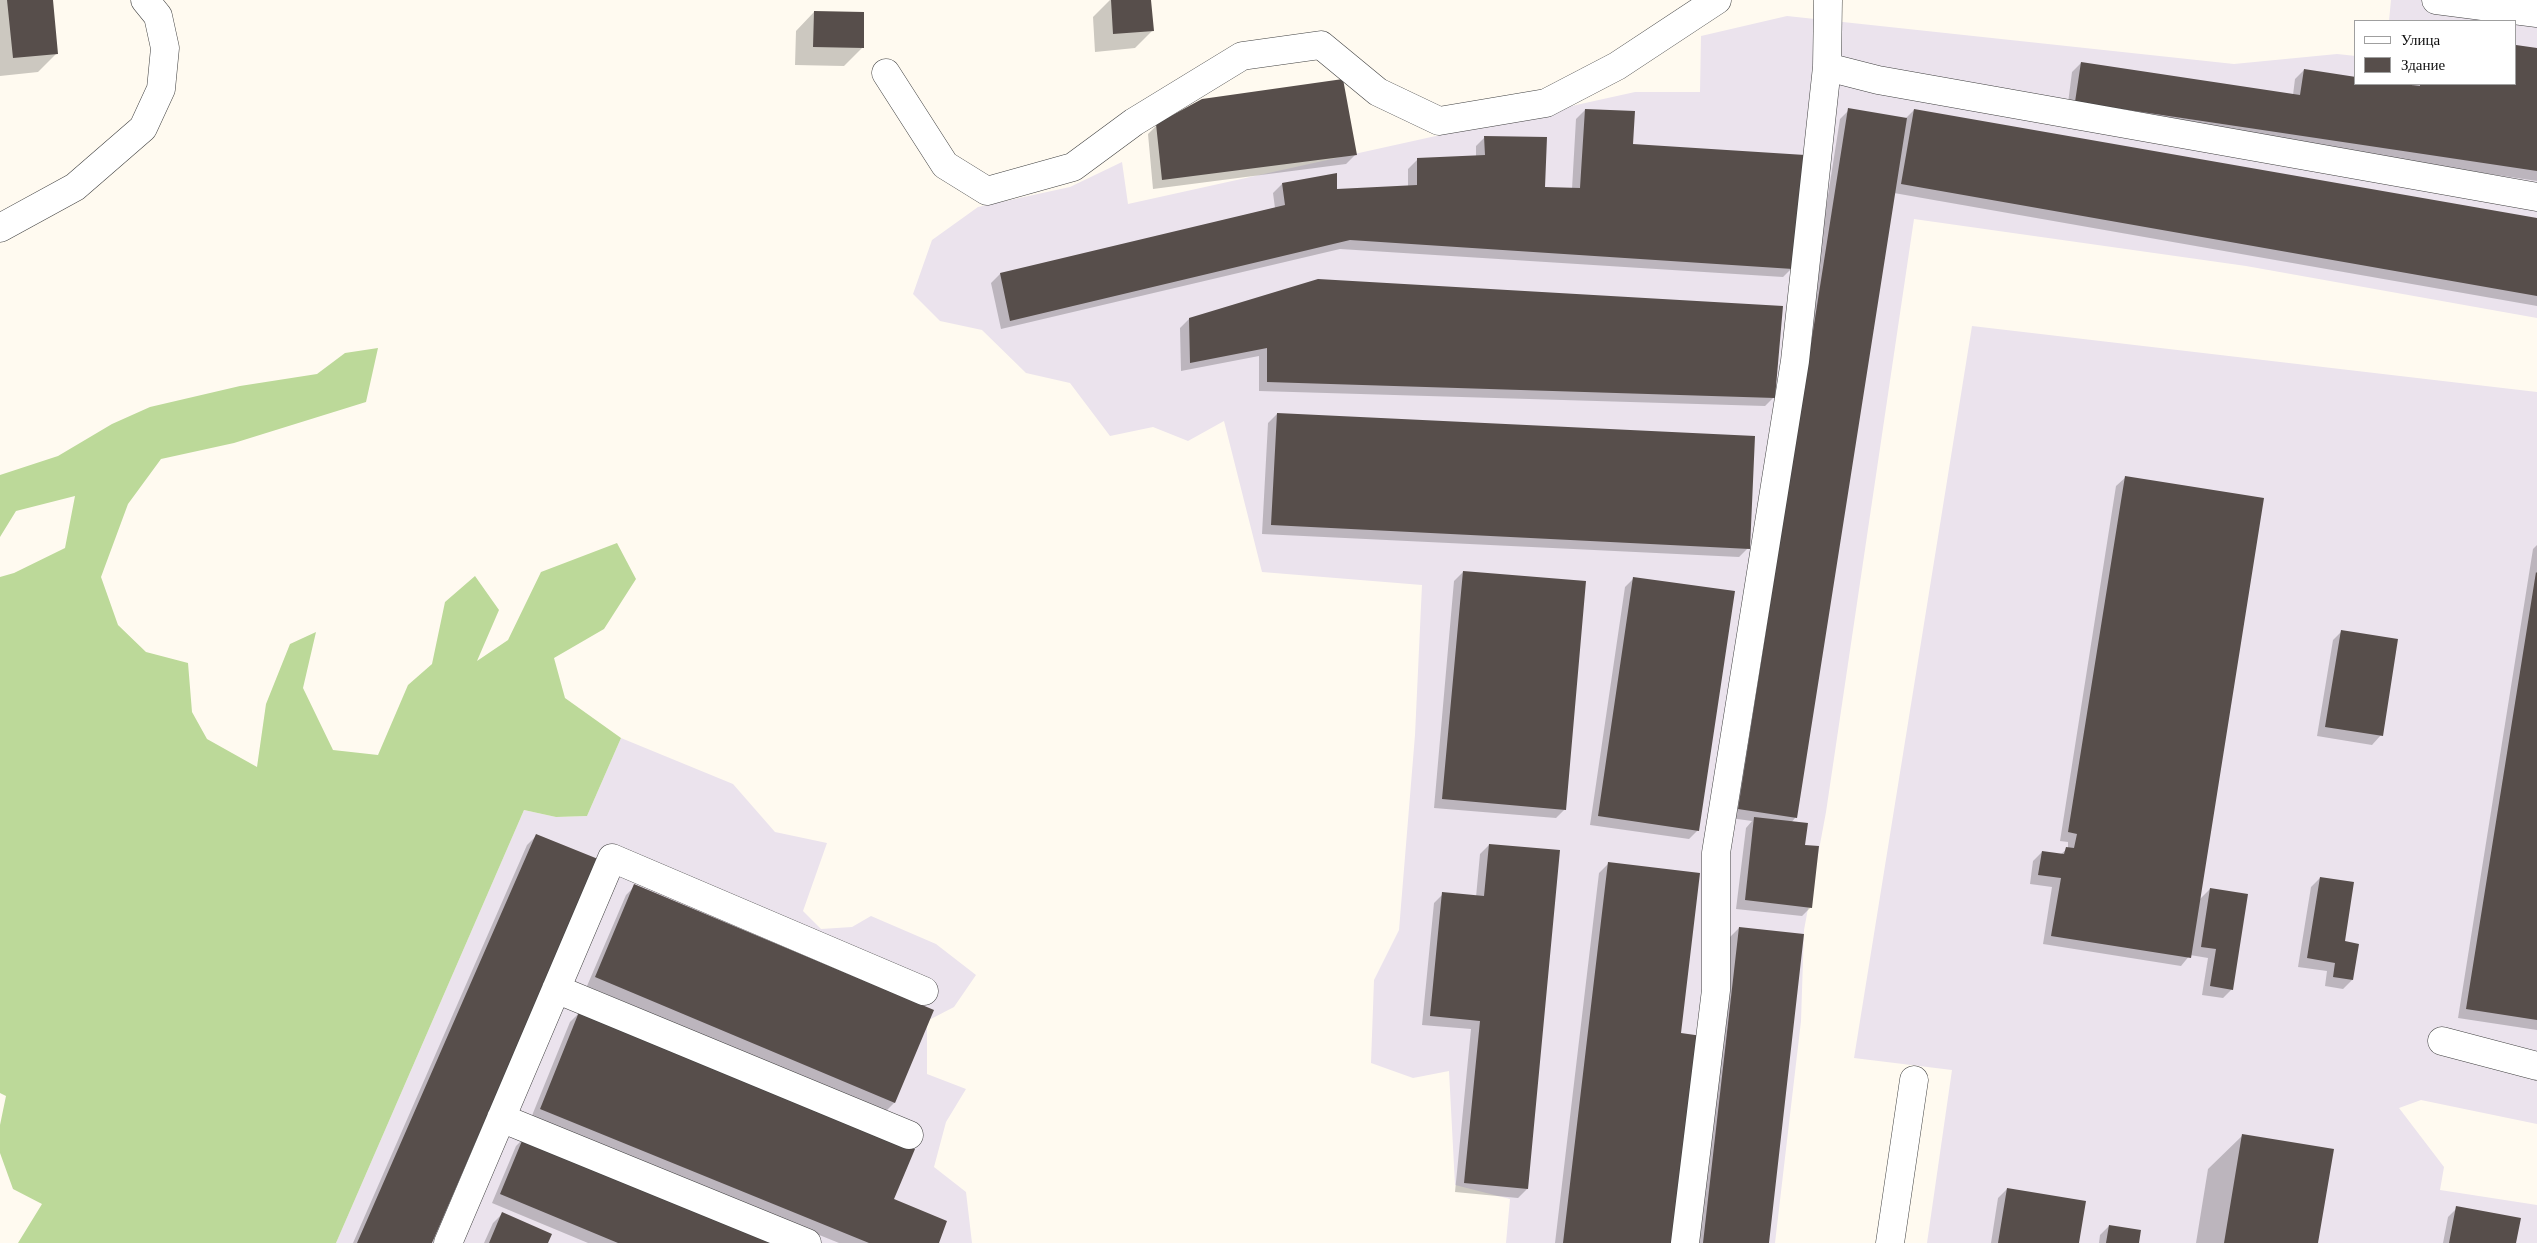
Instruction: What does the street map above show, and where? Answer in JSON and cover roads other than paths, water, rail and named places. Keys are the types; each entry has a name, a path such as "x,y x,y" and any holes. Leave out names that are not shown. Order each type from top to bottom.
{"street":[{"path":"0,228 75,187 143,128 161,89 165,48 158,16 146,0"},
{"path":"886,73 945,165 987,191 1073,167 1134,122 1242,56 1321,44 1378,92 1439,121 1546,104 1617,66 1717,0"},
{"path":"1685,1243 1716,990 1716,853 1795,361 1827,67 1828,0"},
{"path":"2436,0 2537,13"},
{"path":"1827,67 1878,80 2537,197"},
{"path":"448,1243 612,858 924,991"},
{"path":"556,989 909,1135"},
{"path":"2442,1041 2537,1066"},
{"path":"1890,1243 1914,1080"},
{"path":"501,1118 807,1243"}]}
